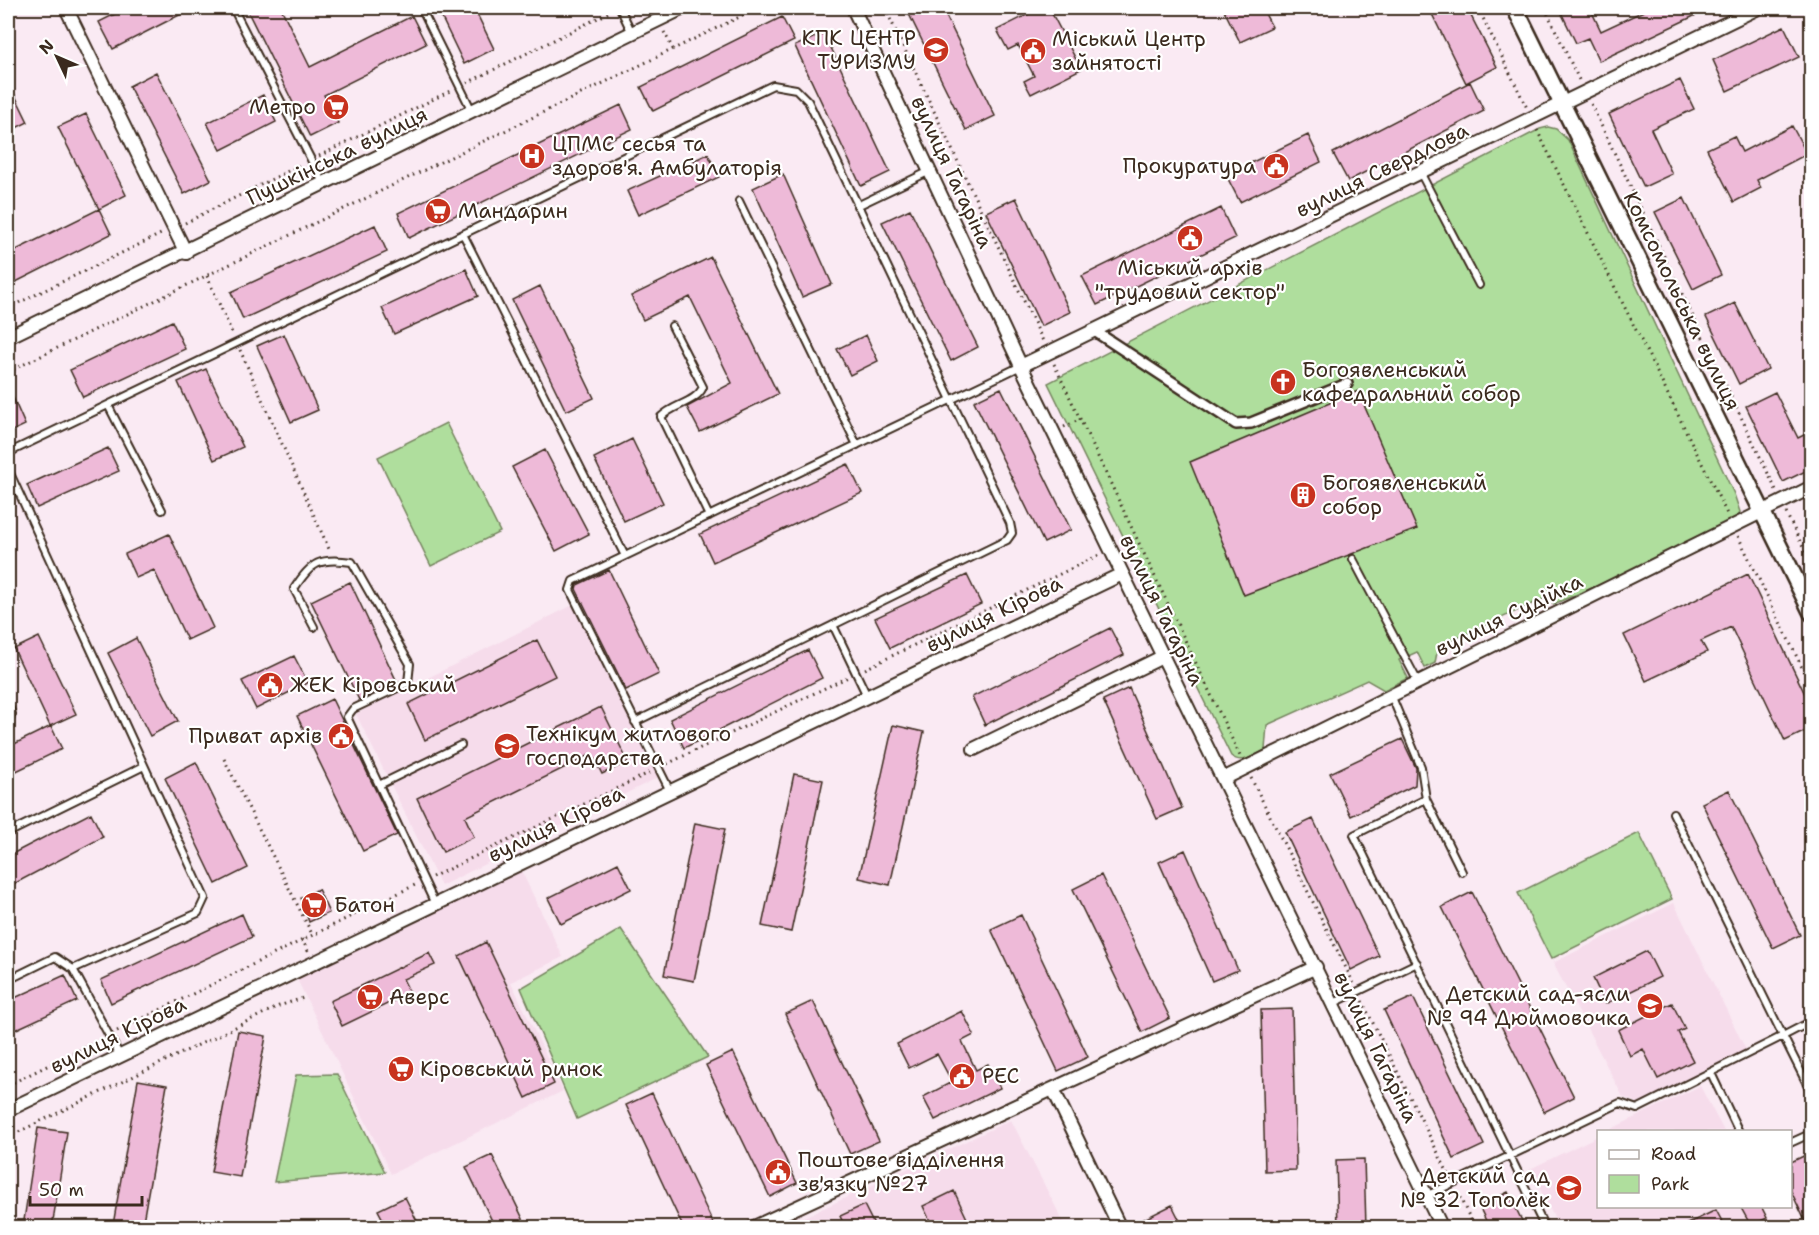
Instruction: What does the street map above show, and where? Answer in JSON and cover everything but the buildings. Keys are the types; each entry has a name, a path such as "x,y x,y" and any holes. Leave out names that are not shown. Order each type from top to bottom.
{"street":[{"path":"66,8 186,252"},
{"name":"Пушкінська вулиця","path":"8,337 324,185 683,8"},
{"name":"вулиця Гагаріна","path":"853,8 1021,366 1442,1227"},
{"name":"Комсомольська вулиця","path":"1515,8 1812,613"},
{"name":"вулиця Свердлова","path":"1021,366 1421,174 1561,103 1758,8"},
{"path":"1093,330 1236,424 1251,423 1347,384"},
{"name":"вулиця Судійка","path":"1223,779 1812,487"},
{"name":"вулиця Кірова","path":"8,1110 1122,574"},
{"path":"974,749 1162,657"},
{"path":"752,1227 1316,967"},
{"path":"1053,1089 1120,1227"}],"lane":[{"path":"233,8 324,185"},
{"path":"421,8 472,111"},
{"path":"620,8 632,33"},
{"path":"8,453 773,85 796,88 808,101 949,401 1010,523 1012,533 1007,540 635,722"},
{"path":"857,206 930,171"},
{"path":"1421,174 1479,285"},
{"path":"739,201 857,445"},
{"path":"463,234 625,556"},
{"path":"672,326 703,387 696,396 667,411 661,417 709,516"},
{"path":"670,791 570,590 573,580 1021,366"},
{"path":"108,405 162,510"},
{"path":"8,469 205,898 198,913 73,969"},
{"path":"314,627 294,589 307,569 328,558 352,562 410,664 408,683 353,709 347,717 435,904"},
{"path":"1353,559 1419,682"},
{"path":"833,625 867,696"},
{"path":"1391,695 1421,767 1426,799 1462,872"},
{"path":"8,704 12,714 8,720"},
{"path":"379,785 462,745"},
{"path":"8,833 144,766"},
{"path":"1426,799 1354,834 1545,1227"},
{"path":"1673,813 1812,1094"},
{"path":"8,980 55,957 73,969 120,1056"},
{"path":"1334,1003 1417,963"},
{"path":"1426,1196 1620,1103 1637,1110 1812,1022"},
{"path":"1711,1073 1740,1130"},
{"path":"1792,1143 1812,1133"}],"path":[{"path":"8,372 758,8"},
{"path":"885,8 1246,768 1475,1227"},
{"path":"1479,8 1812,688"},
{"path":"1545,8 1812,565"},
{"path":"658,20 673,49"},
{"path":"207,276 329,549"},
{"path":"8,1085 312,935 1110,549"},
{"path":"224,759 312,935"},
{"path":"8,1137 279,1006 303,998"}],"shaded area":[{"name":"Технікум житлового господарства","path":"573,605 659,777 441,886 356,714"},
{"name":"Кіровський ринок","path":"520,868 563,957 511,982 563,1091 391,1174 296,977"},
{"name":"Детский сад-ясли № 94 Дюймовочка","path":"1674,903 1746,1050 1638,1103 1623,1097 1553,963"},
{"path":"1700,1086 1723,1130 1609,1130"},
{"path":"1011,1120 1066,1227 779,1228 824,1208"},
{"name":"Детский сад № 32 Тополёк","path":"1597,1136 1597,1208 1762,1208 1772,1227 1559,1227 1530,1169"}],"green space":[{"path":"1548,127 1556,129 1568,140 1734,494 1740,512 1738,519 1724,532 1554,604 1545,598 1438,647 1435,663 1425,668 1417,652 1399,660 1408,678 1384,690 1367,680 1267,725 1265,750 1248,759 1235,759 1231,756 1048,383 1540,129"},
{"path":"446,423 500,532 431,566 378,457"},
{"path":"1639,833 1672,899 1551,959 1518,893"},
{"path":"621,929 708,1057 577,1119 521,988"},
{"path":"337,1074 385,1172 274,1182 296,1075"}],"place":[{"name":"КПК ЦЕНТР ТУРИЗМУ","path":"936,50"},
{"name":"Міський Центр зайнятості","path":"1033,51"},
{"name":"Метро","path":"336,107"},
{"name":"ЦПМС сесья та здоров'я. Амбулаторія","path":"532,156"},
{"name":"Прокуратура","path":"1276,166"},
{"name":"Мандарин","path":"438,211"},
{"name":"Міський архів \"трудовий сектор\"","path":"1190,238"},
{"name":"Богоявленський кафедральний собор","path":"1283,382"},
{"name":"Богоявленський собор","path":"1303,495"},
{"name":"ЖЕК Кіровський","path":"270,685"},
{"name":"Приват архів","path":"341,736"},
{"name":"Технікум житлового господарства","path":"507,746"},
{"name":"Батон","path":"314,905"},
{"name":"Аверс","path":"370,997"},
{"name":"Детский сад-ясли № 94 Дюймовочка","path":"1650,1006"},
{"name":"Кіровський ринок","path":"401,1069"},
{"name":"РЕС","path":"962,1076"},
{"name":"Поштове відділення зв'язку №27","path":"778,1172"},
{"name":"Детский сад № 32 Тополёк","path":"1569,1188"}]}
